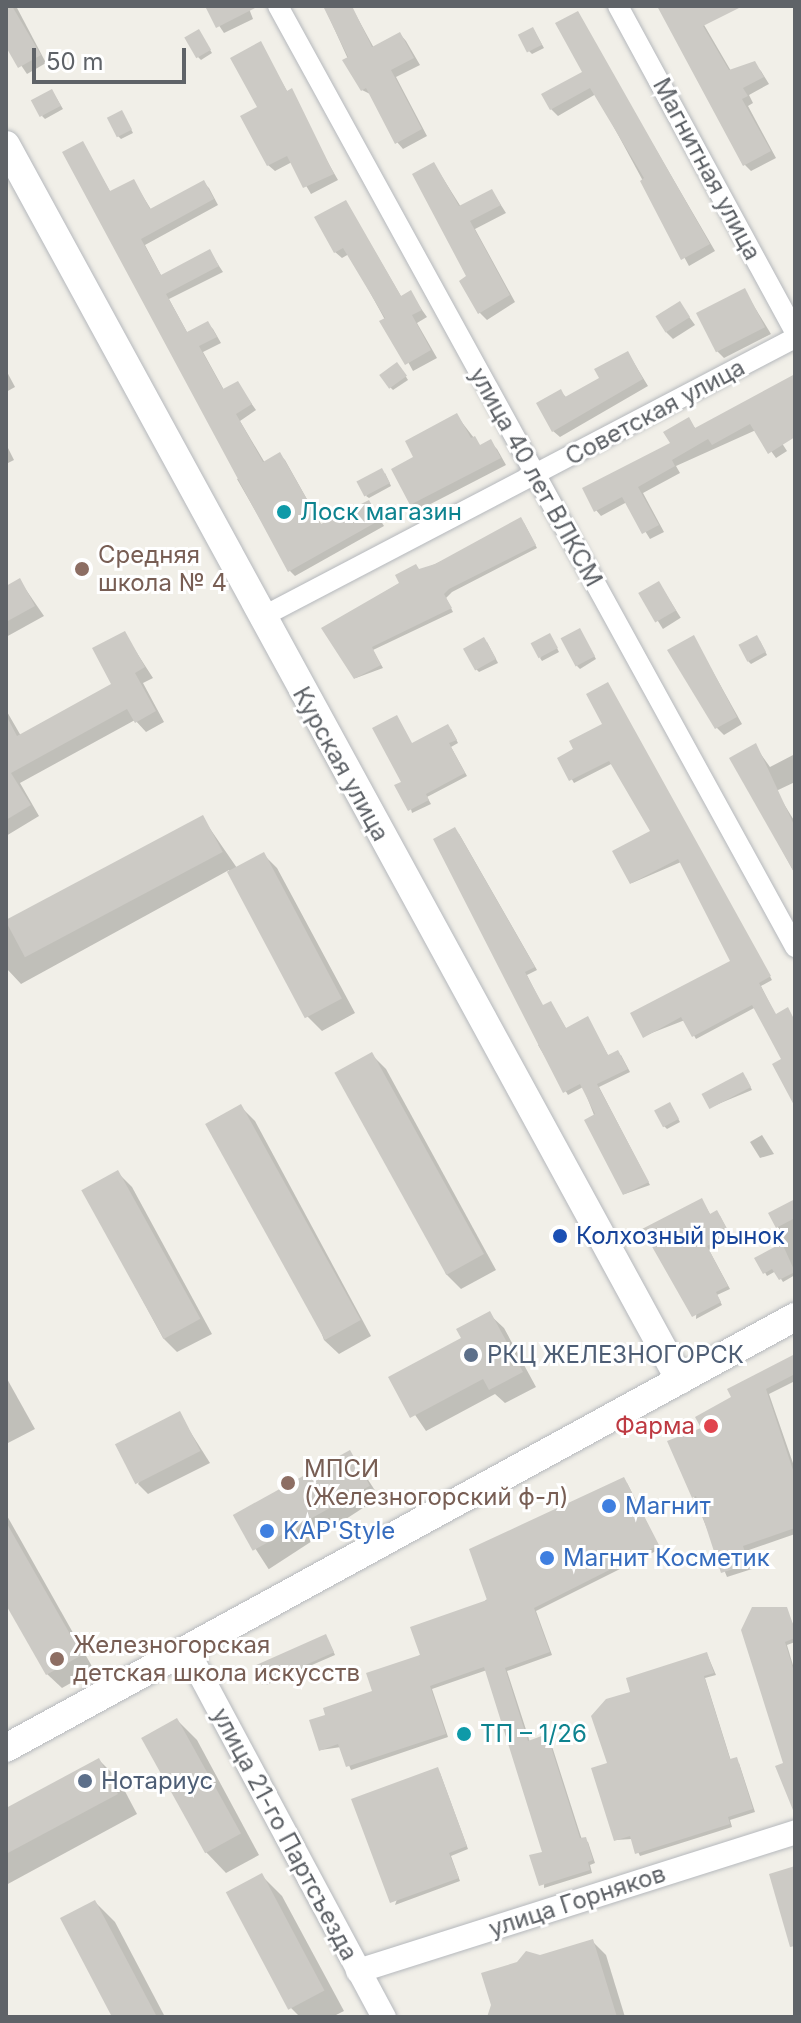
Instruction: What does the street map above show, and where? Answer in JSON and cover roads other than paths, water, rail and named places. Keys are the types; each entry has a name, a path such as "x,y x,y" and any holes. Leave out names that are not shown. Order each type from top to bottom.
{"main road":[{"name":"Курская улица","path":"6,145 260,618 680,1380"},
{"path":"6,1748 795,1317"}],"street":[{"name":"улица 40 лет ВЛКСМ","path":"278,6 795,947"},
{"name":"Магнитная улица","path":"618,6 795,335"},
{"name":"Советская улица","path":"260,618 795,335"},
{"name":"улица 21-го Партсъезда","path":"187,1650 384,2017"},
{"name":"улица Горняков","path":"358,1971 795,1832"}],"place":[{"name":"Лоск магазин","path":"284,512"},
{"name":"Средняя школа № 4","path":"82,569"},
{"name":"Колхозный рынок","path":"560,1236"},
{"name":"РКЦ ЖЕЛЕЗНОГОРСК","path":"471,1355"},
{"name":"Фарма","path":"711,1426"},
{"name":"МПСИ (Железногорский ф-л)","path":"288,1483"},
{"name":"Магнит","path":"609,1506"},
{"name":"KAP'Style","path":"267,1531"},
{"name":"Магнит Косметик","path":"547,1558"},
{"name":"Железногорская детская школа искусств","path":"57,1659"},
{"name":"ТП – 1/26","path":"464,1734"},
{"name":"Нотариус","path":"85,1781"}]}
